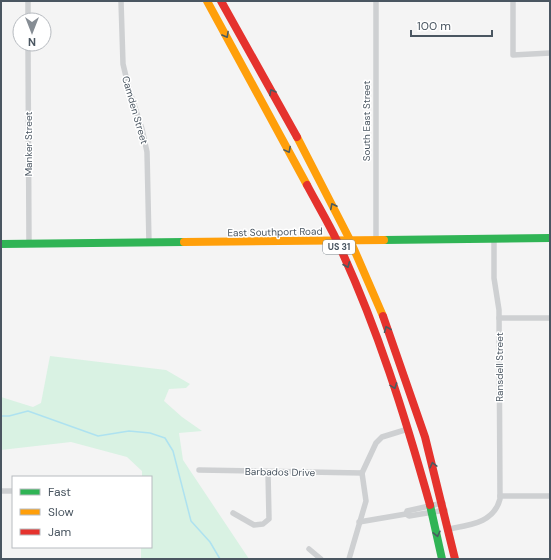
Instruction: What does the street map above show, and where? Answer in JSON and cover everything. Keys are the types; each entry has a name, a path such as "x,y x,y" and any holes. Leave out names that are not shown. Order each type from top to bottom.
{"main road":[{"name":"US 31","path":"207,1 337,241 374,330 408,429 431,509 442,559"},
{"name":"US 31","path":"221,1 311,163 351,241 403,370 430,451 444,506 455,559"},
{"name":"East Southport Road","path":"1,244 550,238"}],"street":[{"path":"28,1 28,12"},
{"name":"Camden Street","path":"121,1 122,52 124,69 142,129 147,152 149,243"},
{"name":"South East Street","path":"376,1 376,240"},
{"path":"513,1 513,54 550,53"},
{"name":"Manker Street","path":"28,52 29,244"},
{"name":"Ransdell Street","path":"494,238 494,278 498,298 499,318 500,496"},
{"path":"499,318 550,318"},
{"path":"349,559 366,501 362,473 376,443 382,437 408,429"},
{"name":"Barbados Drive","path":"199,470 362,473"},
{"path":"233,514 254,525 266,522 268,519 268,472"},
{"path":"1,491 12,491"},
{"path":"449,529 476,524 488,517 496,508 500,496 550,496"},
{"path":"359,522 406,514 409,516 444,506"},
{"path":"309,549 320,559"}],"green space":[{"path":"50,356 166,370 190,384 186,388 169,389 164,401 182,417 202,431 179,433 183,460 249,559 141,559 141,548 152,548 152,476 142,476 142,471 127,457 71,442 1,450 1,397 33,407 41,403"}],"waterway":[{"path":"1,416 9,416 28,411 98,436 129,431 150,433 165,438 173,451 191,521 210,542 220,559"}],"traffic: fast":[{"path":"384,240 550,238"},
{"path":"1,244 184,242"},
{"path":"430,505 442,559"}],"traffic: slow":[{"path":"207,1 307,185"},
{"path":"297,137 350,240 383,316"},
{"path":"184,242 384,240"}],"traffic: jam":[{"path":"221,1 297,137"},
{"path":"307,185 337,241 365,306 411,438 430,505"},
{"path":"383,316 425,437 455,559"}]}
